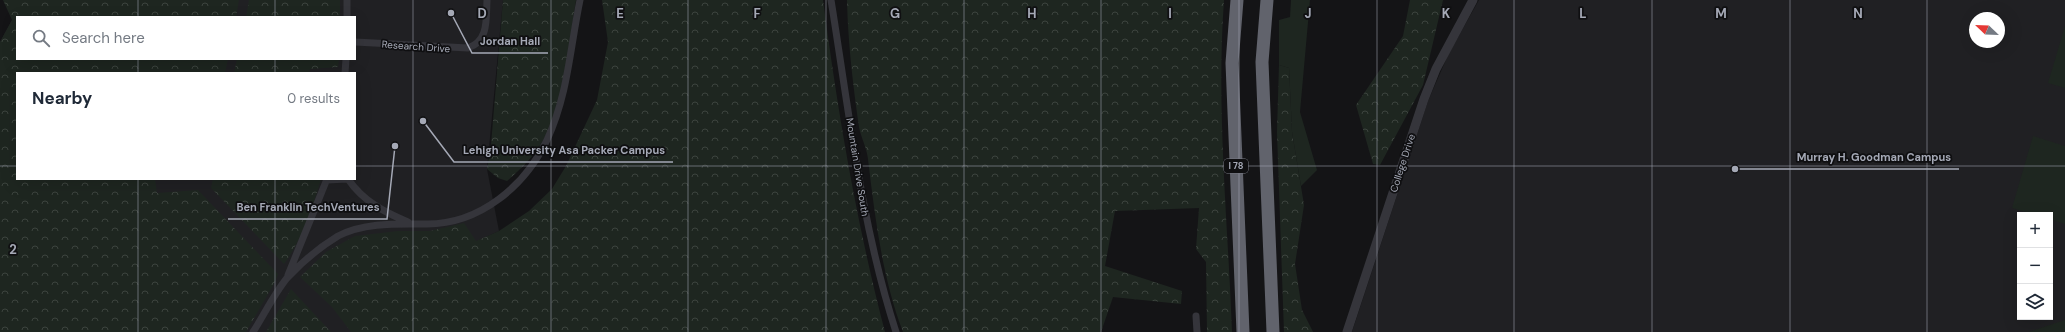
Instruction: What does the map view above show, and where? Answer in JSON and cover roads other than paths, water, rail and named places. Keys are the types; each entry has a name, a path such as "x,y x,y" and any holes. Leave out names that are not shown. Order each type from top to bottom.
{"highway":[{"name":"I 78","path":"1237,0 1232,63 1243,332"},
{"path":"1266,0 1262,62 1273,332"}],"street":[{"path":"347,0 347,16"},
{"name":"Research Drive","path":"356,42 468,48 474,46 483,37 487,0"},
{"path":"286,279 310,256 339,236 361,228 380,225 442,223 475,214 505,196 523,178 547,141 560,109 568,76 580,0"},
{"name":"Mountain Drive South","path":"831,0 869,234 881,287 896,332"},
{"name":"College Drive","path":"1347,332 1424,99 1436,69 1473,0"},
{"path":"345,72 346,60"},
{"path":"253,332 286,279 327,180"},
{"path":"349,180 355,189 375,207 412,224"},
{"path":"1196,316 1197,332"}],"place":[{"name":"Jordan Hall","path":"451,13"},
{"name":"Lehigh University Asa Packer Campus","path":"423,121"},
{"name":"Ben Franklin TechVentures","path":"395,146"},
{"name":"Murray H. Goodman Campus","path":"1735,169"}]}
